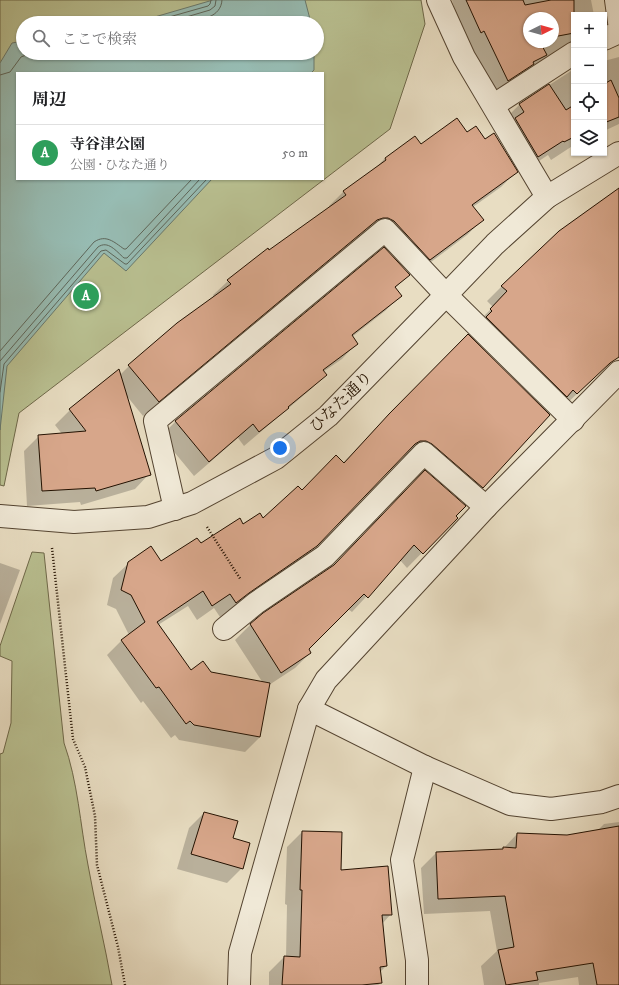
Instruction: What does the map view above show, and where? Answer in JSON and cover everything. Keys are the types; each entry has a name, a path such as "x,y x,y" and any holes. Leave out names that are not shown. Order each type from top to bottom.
{"street":[{"path":"438,0 464,57 494,105 547,197"},
{"path":"616,0 619,22"},
{"path":"607,38 619,32"},
{"path":"494,105 571,56"},
{"name":"ひなた通り","path":"0,516 74,522 148,517 183,506 276,458 328,416 495,244 547,197 619,153"},
{"path":"183,506 154,421 385,230 446,295 573,420"},
{"path":"239,985 240,953 309,709 326,680 486,507 619,372"},
{"path":"224,629 256,603 325,556 424,454 486,507"},
{"path":"309,709 425,767 510,804 551,810 602,802 619,796"},
{"path":"417,985 416,960 402,860 425,767"}],"path":[{"path":"183,506 256,603"},
{"path":"52,541 73,739 86,766 95,816 97,865 118,946 125,985"}],"green space":[{"path":"0,0 421,0 425,24 390,129 324,180 324,72 16,72 16,180 323,180 19,413 4,486 0,485"},
{"path":"32,552 44,553 64,743 76,788 85,850 112,985 0,985 0,754 3,753 11,723 12,661 0,656 0,646"}],"water":[{"path":"213,0 305,0 309,16 158,16"},
{"path":"16,42 16,60 314,60 314,70 312,72 16,72 16,180 211,180 126,271 104,253 7,366 0,430 0,63 12,43"}],"building":[{"path":"466,0 523,0 525,5 551,0 574,0 574,12 571,12 571,34 559,36 559,12 523,12 523,48 543,48 547,55 533,62 534,64 508,81 484,31 481,33"},
{"path":"611,80 619,98 619,117 607,122 607,84 607,82"},
{"path":"549,84 566,110 571,107 571,138 564,142 563,141 538,157 515,118 524,112 519,104"},
{"path":"457,118 467,132 476,126 485,139 494,133 518,172 472,205 484,220 430,260 394,221 388,218 377,220 159,402 128,365 177,323 231,284 227,280 268,248 269,250 346,195 343,191 386,160 385,158 415,136 421,144"},
{"path":"619,188 619,357 610,363 577,394 573,390 567,397 486,317 492,311 490,309 507,291 501,286 559,231"},
{"path":"384,247 410,275 395,287 402,296 352,335 358,344 323,370 327,375 288,407 289,408 259,432 253,424 209,462 175,421"},
{"path":"468,334 550,415 483,488 432,444 426,441 420,441 415,444 317,546 236,603 230,594 212,606 203,591 157,622 191,670 203,661 211,672 270,683 260,737 194,725 190,721 186,724 159,687 156,688 121,640 145,622 131,595 121,590 128,562 151,546 161,561 197,538 201,543 240,518 243,524 260,513 263,518 298,486 302,490 336,455 344,463 389,414"},
{"path":"119,369 151,475 96,491 95,488 42,491 38,435 86,431 69,409"},
{"path":"425,470 466,506 456,516 458,518 423,554 414,545 368,598 364,594 309,649 311,653 281,673 250,624 263,613 334,565"},
{"path":"204,812 238,821 233,838 250,843 243,869 191,854"},
{"path":"619,826 619,985 597,985 593,963 536,972 538,980 506,985 498,950 514,947 505,896 438,899 436,852 503,849 503,847 516,848 517,833 567,835"},
{"path":"302,831 342,832 341,870 388,866 392,915 382,915 387,966 380,967 382,983 362,985 282,985 284,956 300,957"}],"place":[{"name":"寺谷津公園","path":"86,296"}]}
